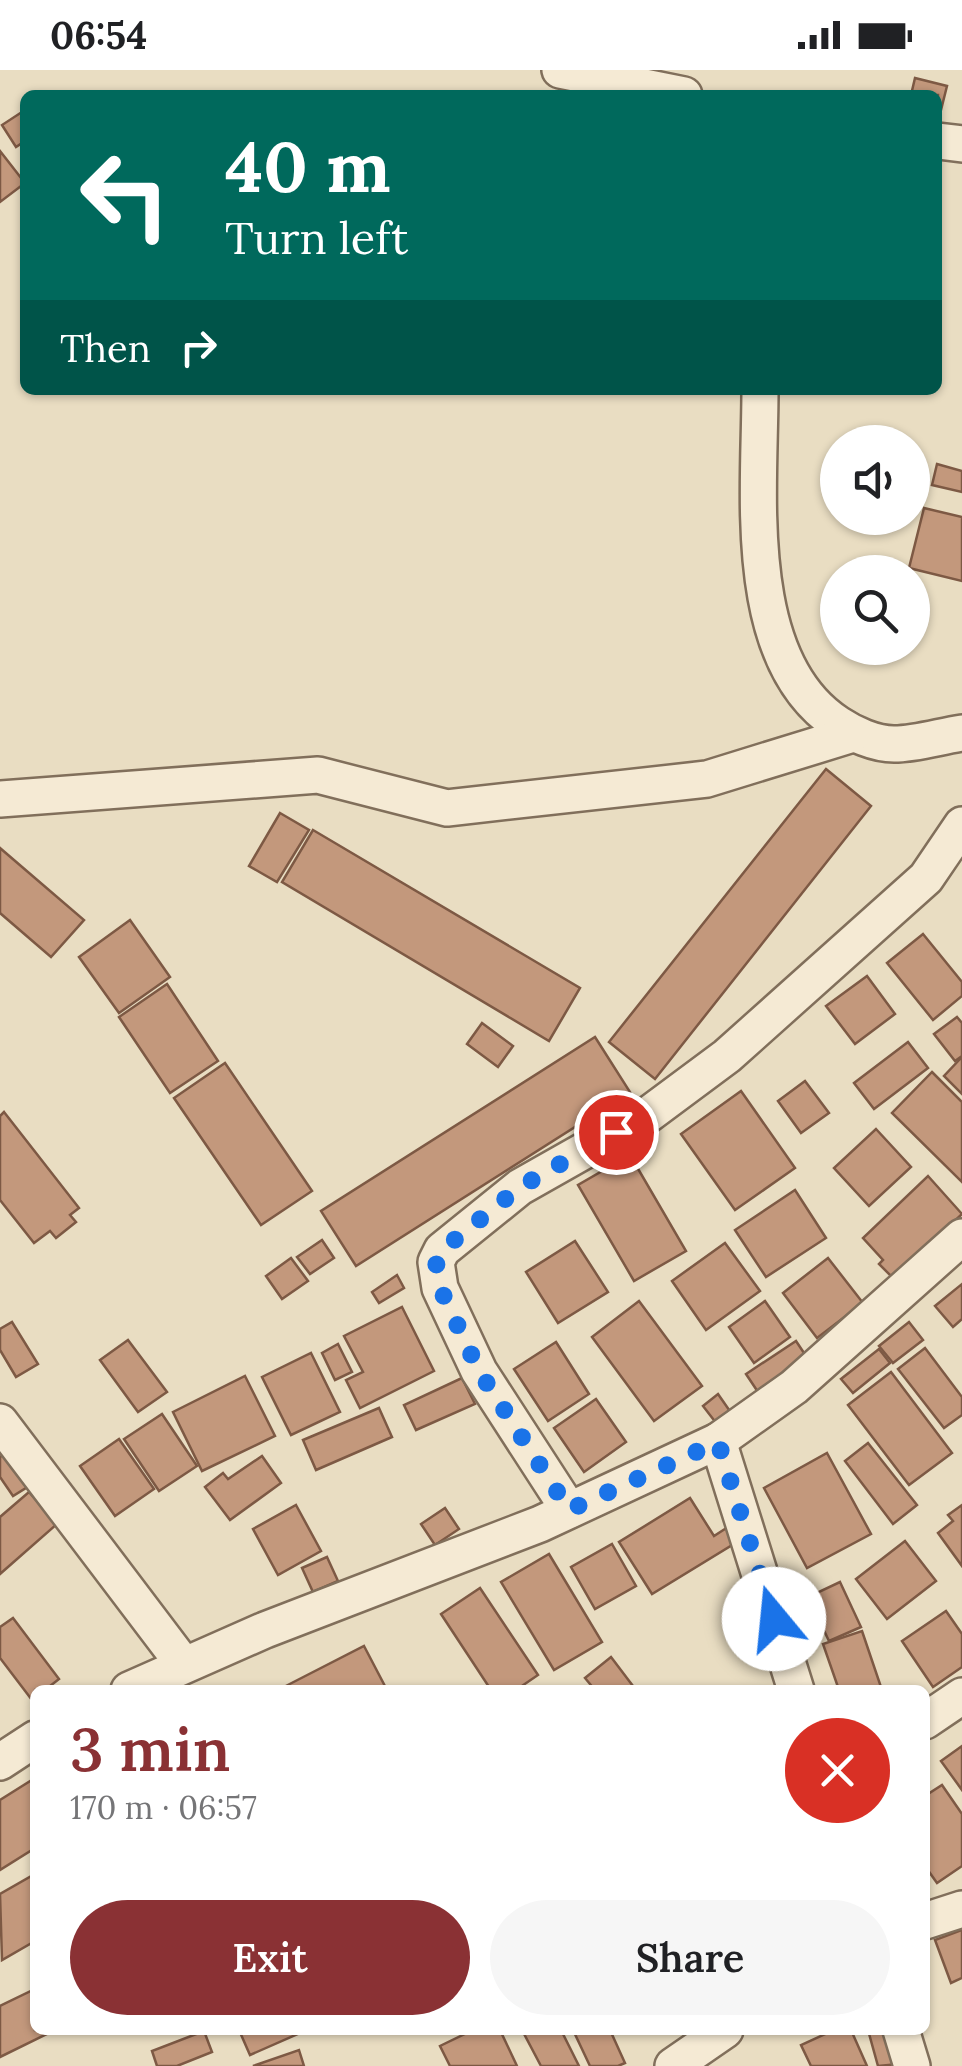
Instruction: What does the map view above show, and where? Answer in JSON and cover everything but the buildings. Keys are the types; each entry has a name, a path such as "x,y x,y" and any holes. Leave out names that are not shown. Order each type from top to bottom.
{"street":[{"path":"560,70 659,90"},
{"path":"760,395 760,538 770,619 786,667 803,694 854,734 893,744 962,733"},
{"path":"0,799 318,775 447,808 707,780 854,734"},
{"path":"569,1510 479,1371 440,1288 436,1262 442,1250 520,1187 649,1114 727,1056 926,878 962,825"},
{"path":"139,1685 569,1510 718,1442 794,1387 962,1236"},
{"path":"0,1422 184,1664"},
{"path":"718,1442 794,1685"},
{"path":"930,1718 962,1696"},
{"path":"0,1762 30,1742"},
{"path":"930,1919 962,1908"},
{"path":"673,2066 719,2035"},
{"path":"903,2035 912,2066"}],"route":[{"path":"616,1132 520,1187 442,1250 436,1262 440,1288 479,1371 569,1510 718,1442 774,1619"}]}
